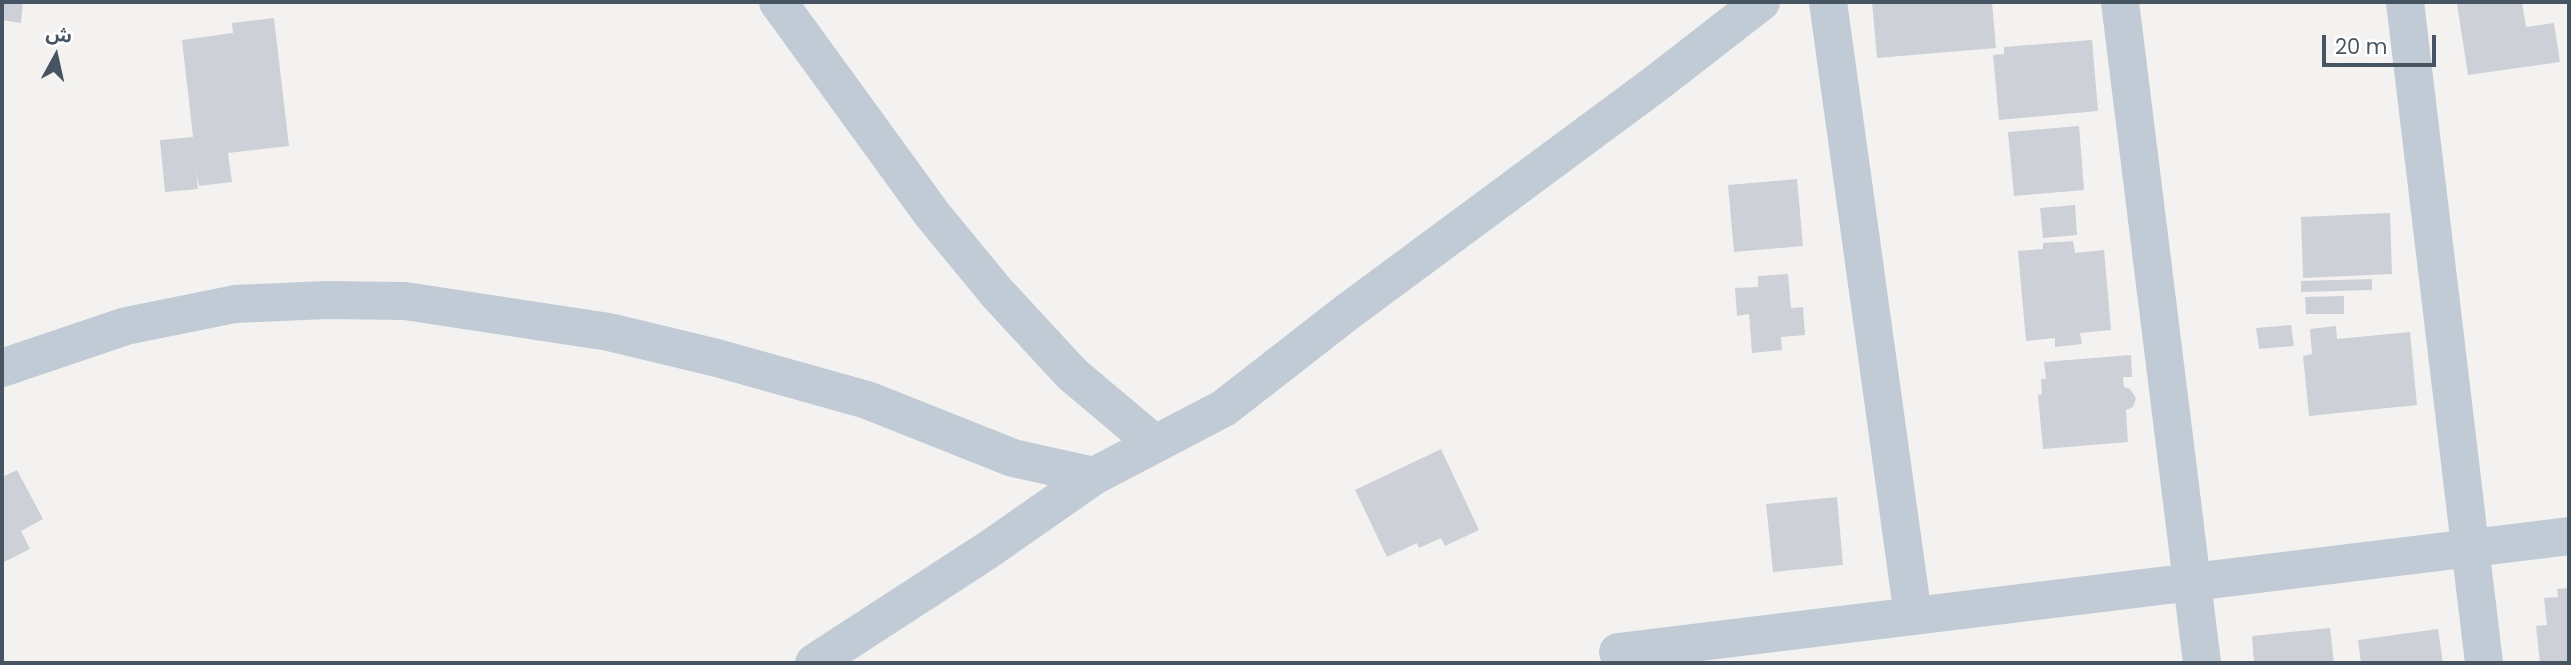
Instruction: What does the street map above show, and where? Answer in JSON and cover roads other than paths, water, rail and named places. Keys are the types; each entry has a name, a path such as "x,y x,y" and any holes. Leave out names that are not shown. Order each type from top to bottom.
{"street":[{"path":"778,2 908,183 997,293 1072,374 1155,444"},
{"path":"814,663 988,550 1094,476 1224,408 1346,313 1654,85 1761,2"},
{"path":"1828,2 1913,616"},
{"path":"2120,2 2202,663"},
{"path":"2405,2 2484,663"},
{"path":"2,368 126,326 235,304 326,300 405,301 609,332 717,358 867,400 1013,458 1094,476"},
{"path":"1618,652 2569,536"}]}
